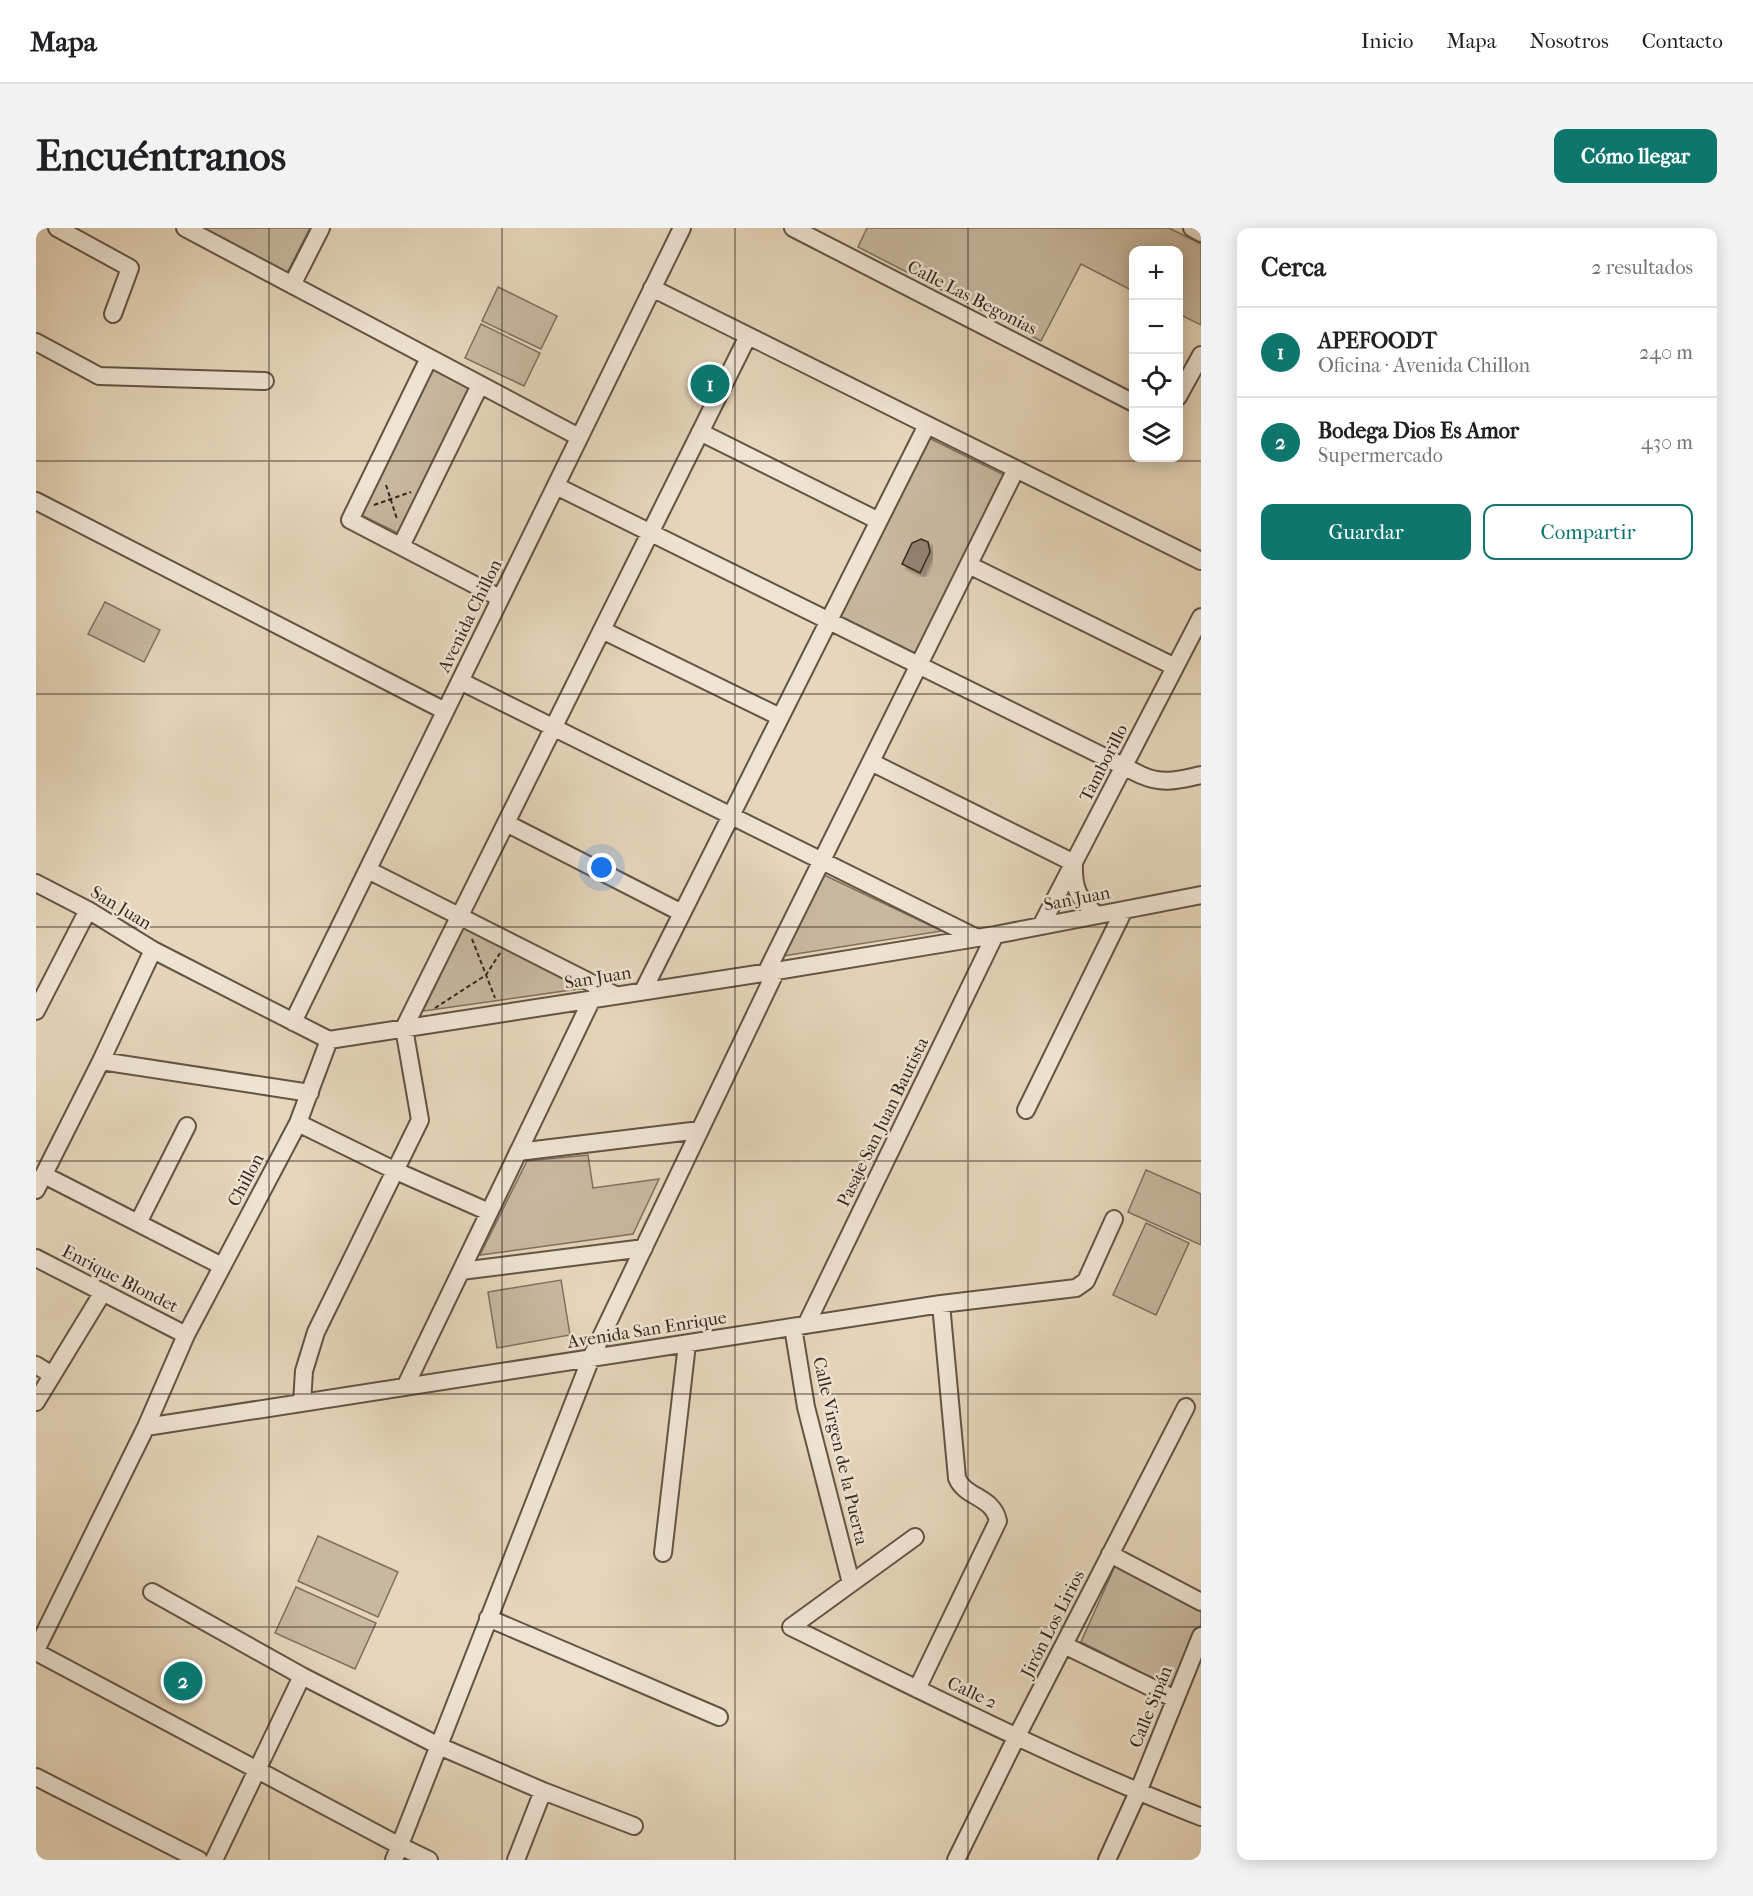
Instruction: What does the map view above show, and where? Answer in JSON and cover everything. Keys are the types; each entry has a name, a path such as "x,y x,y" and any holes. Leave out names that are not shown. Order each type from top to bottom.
{"street":[{"path":"57,228 130,268 113,314"},
{"path":"185,228 579,438"},
{"path":"292,285 321,228"},
{"name":"Avenida Chillon","path":"293,1022 682,228"},
{"path":"1192,228 1201,233"},
{"name":"Calle Las Begonias","path":"804,230 1129,400"},
{"path":"652,288 1201,561"},
{"path":"302,1403 304,1371 316,1332 420,1120 404,1028 748,336"},
{"path":"36,342 99,376 265,381"},
{"path":"1183,389 1201,355"},
{"path":"429,358 350,520 402,544 500,598"},
{"path":"402,544 480,385"},
{"path":"643,991 927,425"},
{"path":"700,432 879,520"},
{"path":"397,1853 591,1358 700,1130 822,861 1016,469"},
{"path":"556,486 1154,781 1166,782 1201,775"},
{"path":"36,501 445,711"},
{"path":"969,565 1175,667"},
{"name":"Tamborillo","path":"1041,926 1201,617"},
{"path":"602,630 780,717"},
{"path":"460,681 977,938"},
{"path":"871,762 1074,863 1077,892 1085,905 1097,915"},
{"path":"506,823 682,913"},
{"path":"368,870 615,995"},
{"name":"San Juan","path":"36,883 88,910 153,950 329,1040 996,935 1201,895"},
{"path":"36,1011 88,910"},
{"path":"1026,1110 1124,910"},
{"name":"Pasaje San Juan Bautista","path":"800,1326 996,935"},
{"path":"36,1190 101,1061 153,950"},
{"path":"405,1388 592,999"},
{"name":"Chillon","path":"36,1651 146,1427 186,1335 298,1123 329,1040"},
{"path":"101,1061 310,1093"},
{"path":"298,1123 396,1171 489,1212"},
{"path":"138,1223 187,1126"},
{"path":"518,1152 700,1130"},
{"path":"44,1174 222,1266"},
{"name":"Avenida San Enrique","path":"146,1427 941,1304 1076,1288 1086,1281 1114,1219"},
{"path":"461,1271 644,1248"},
{"name":"Enrique Blondet","path":"36,1258 186,1335"},
{"path":"36,1402 103,1292"},
{"path":"917,1689 998,1521 991,1505 960,1484 957,1478 941,1304"},
{"name":"Calle Virgen de la Puerta","path":"800,1326 806,1407 851,1583"},
{"path":"663,1553 687,1344"},
{"path":"36,1365 52,1375"},
{"name":"Jirón Los Lirios","path":"956,1860 1186,1407"},
{"path":"851,1583 915,1537"},
{"path":"1110,1554 1201,1602"},
{"name":"Calle 2","path":"851,1583 791,1627 1017,1736 1138,1792 1201,1817"},
{"path":"152,1592 302,1676 439,1746 543,1791 634,1826"},
{"path":"488,1618 720,1717"},
{"name":"Calle Sipán","path":"1107,1860 1138,1792 1201,1636"},
{"path":"1064,1646 1175,1699"},
{"path":"36,1651 257,1770 397,1853 429,1860"},
{"path":"214,1860 302,1676"},
{"path":"36,1777 199,1860"},
{"path":"516,1860 543,1791"}],"path":[{"path":"378,462 402,544"},
{"path":"353,513 431,485"},
{"path":"460,915 500,1013"},
{"path":"431,1010 486,975 508,940"}],"shaded area":[{"path":"200,228 310,228 287,273"},
{"path":"867,228 1169,228 1201,244 1201,325 1183,316 1183,246 1129,246 1129,289 1081,264 1041,341 858,247"},
{"path":"498,287 557,316 541,349 482,321"},
{"path":"481,324 540,353 524,386 465,358"},
{"path":"431,367 470,386 398,533 359,514"},
{"path":"929,438 1006,476 917,654 840,616"},
{"path":"105,602 160,630 144,662 88,634"},
{"path":"824,875 942,931 783,956"},
{"path":"464,927 585,988 423,1011"},
{"path":"588,1155 593,1188 659,1179 633,1234 480,1255 527,1161"},
{"path":"1146,1170 1201,1194 1201,1245 1128,1212"},
{"path":"1146,1223 1189,1243 1156,1315 1113,1295"},
{"path":"561,1280 570,1335 497,1348 488,1292"},
{"path":"318,1536 398,1572 378,1617 298,1581"},
{"path":"1116,1564 1201,1610 1201,1624 1172,1688 1081,1642"},
{"path":"296,1587 376,1623 355,1669 275,1633"}],"building":[{"path":"921,539 928,542 930,552 920,573 902,564 912,543"}],"place":[{"name":"APEFOODT","path":"710,384"},
{"name":"Bodega Dios Es Amor","path":"183,1681"}]}
